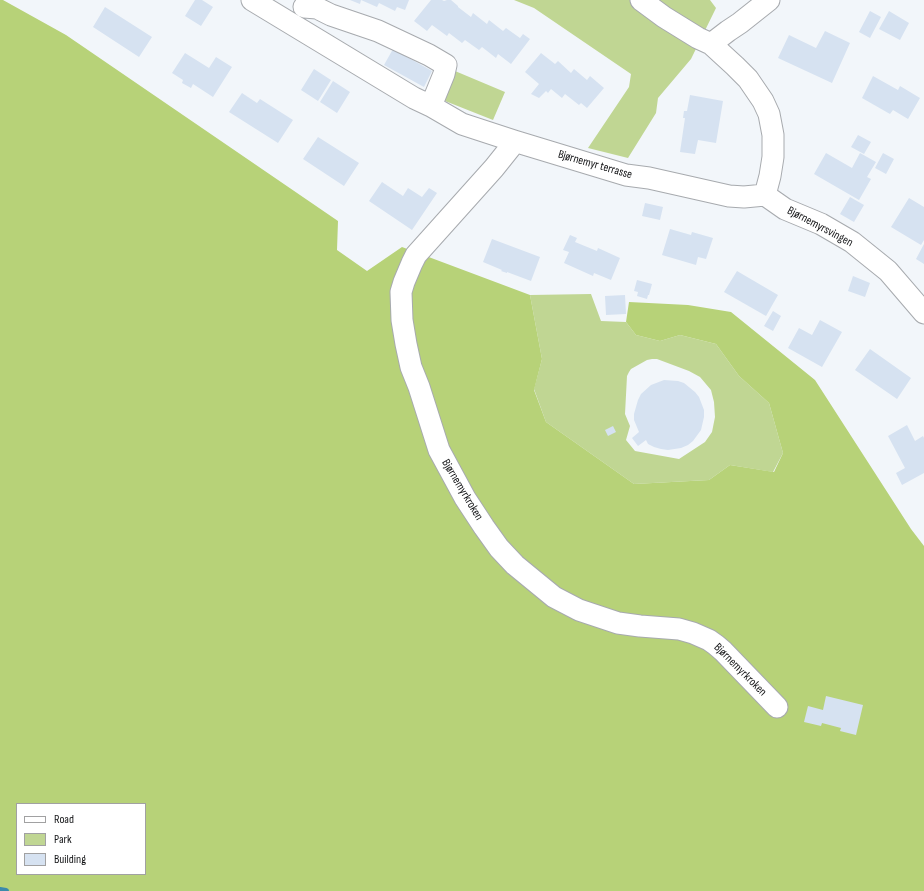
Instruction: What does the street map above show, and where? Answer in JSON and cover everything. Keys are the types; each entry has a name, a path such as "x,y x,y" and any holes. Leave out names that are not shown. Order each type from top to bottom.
{"street":[{"name":"Bjørnemyr terrasse","path":"252,0 414,98 462,124 626,175 649,178 729,196 744,197 765,195"},
{"path":"641,0 681,28 711,44 748,79 763,101 769,114 773,135 773,157 765,195"},
{"path":"711,44 768,0"},
{"path":"302,3 306,19 302,30"},
{"path":"302,3 331,15 378,31 429,55 446,65 444,74 431,106"},
{"name":"Bjørnemyrkroken","path":"514,141 494,168 416,255 401,292 402,320 411,367 420,387 439,450 466,498 499,548 515,565 554,597 579,610 618,623 679,630 694,633 709,640 723,651 777,707"},
{"name":"Bjørnemyrsvingen","path":"765,195 785,209 821,224 852,242 888,271 924,312"}],"green space":[{"path":"0,0 3,0 66,35 338,221 337,250 367,271 402,247 530,295 542,359 534,390 546,422 634,484 709,480 730,465 774,472 783,453 769,403 739,376 716,344 680,335 660,341 636,335 626,322 629,302 688,305 731,312 815,380 911,529 924,546 924,891 0,891"},
{"path":"514,0 710,0 716,8 691,59 658,98 656,113 628,158 588,148 629,87 631,74 534,8"},
{"path":"455,71 505,92 493,120 440,99"},
{"path":"591,294 601,321 626,322 636,335 660,341 680,335 716,344 739,376 769,403 783,453 773,472 730,465 709,480 634,484 546,422 534,389 542,359 530,295","holes":["657,359 689,371 700,377 711,390 714,402 715,417 712,432 705,442 679,459 635,451 626,440 630,426 625,414 627,376 631,369 647,360"]}],"building":[{"path":"195,0 202,0 213,7 201,26 185,16"},
{"path":"350,0 361,0 360,4"},
{"path":"361,0 409,0 405,10 397,7 395,11 379,3 377,7"},
{"path":"431,0 451,0 471,17 473,13 487,24 489,20 503,31 506,28 520,38 523,34 530,39 511,64 498,54 496,58 482,47 479,50 465,40 462,43 449,33 447,36 432,25 427,31 414,21"},
{"path":"105,7 152,37 139,57 93,27"},
{"path":"870,11 881,17 870,38 859,32"},
{"path":"889,11 909,23 900,40 879,29"},
{"path":"825,31 850,43 832,83 778,58 789,35 816,48"},
{"path":"393,49 432,71 424,87 384,65"},
{"path":"185,53 209,68 216,57 232,67 213,97 193,84 191,88 182,83 183,80 172,73"},
{"path":"541,53 555,64 558,61 571,73 574,69 587,80 590,76 604,88 587,108 581,103 579,105 565,94 562,98 551,89 548,93 546,91 539,98 531,94 539,84 525,72"},
{"path":"314,69 331,80 318,101 301,90"},
{"path":"873,76 898,90 900,86 920,98 908,119 893,110 890,114 862,98"},
{"path":"333,81 350,92 337,113 320,102"},
{"path":"242,93 257,103 260,99 293,120 278,143 229,112"},
{"path":"690,95 723,101 716,143 698,140 695,154 680,152 685,118 683,118 684,111 687,111"},
{"path":"858,135 871,142 864,154 851,147"},
{"path":"318,137 359,163 344,186 303,159"},
{"path":"826,153 852,168 860,153 876,162 867,177 871,179 859,200 814,174"},
{"path":"883,153 894,159 886,174 875,168"},
{"path":"382,182 403,196 408,188 422,197 429,188 437,193 412,230 369,201"},
{"path":"850,197 864,205 854,222 840,214"},
{"path":"909,198 924,207 924,240 921,245 891,227"},
{"path":"645,203 663,207 660,220 642,216"},
{"path":"670,229 691,235 692,232 713,238 706,259 698,257 696,265 662,255"},
{"path":"570,235 577,238 575,242 597,251 598,248 620,258 611,280 594,273 593,276 564,263 569,252 563,250"},
{"path":"492,239 540,257 531,281 501,271 502,270 483,262"},
{"path":"924,244 924,264 916,259"},
{"path":"737,271 778,295 766,316 724,292"},
{"path":"853,276 870,283 865,297 848,291"},
{"path":"637,280 652,284 647,299 637,296 638,292 634,291"},
{"path":"625,295 626,314 606,315 605,296"},
{"path":"773,311 781,316 773,331 764,326"},
{"path":"820,320 842,332 822,367 788,348 799,328 812,335"},
{"path":"870,349 911,378 897,399 855,370"},
{"path":"664,380 684,383 699,397 704,410 701,430 693,441 681,448 668,450 661,449 648,444 646,440 638,446 632,438 639,432 634,420 638,400 641,394 651,385"},
{"path":"907,425 915,441 923,436 924,438 924,473 902,485 896,473 905,468 888,436"},
{"path":"613,426 616,432 608,436 605,430"},
{"path":"826,696 863,705 856,735 840,731 841,728 822,723 821,726 804,722 808,706 823,710"}],"waterway":[{"path":"0,890 6,891"}]}
